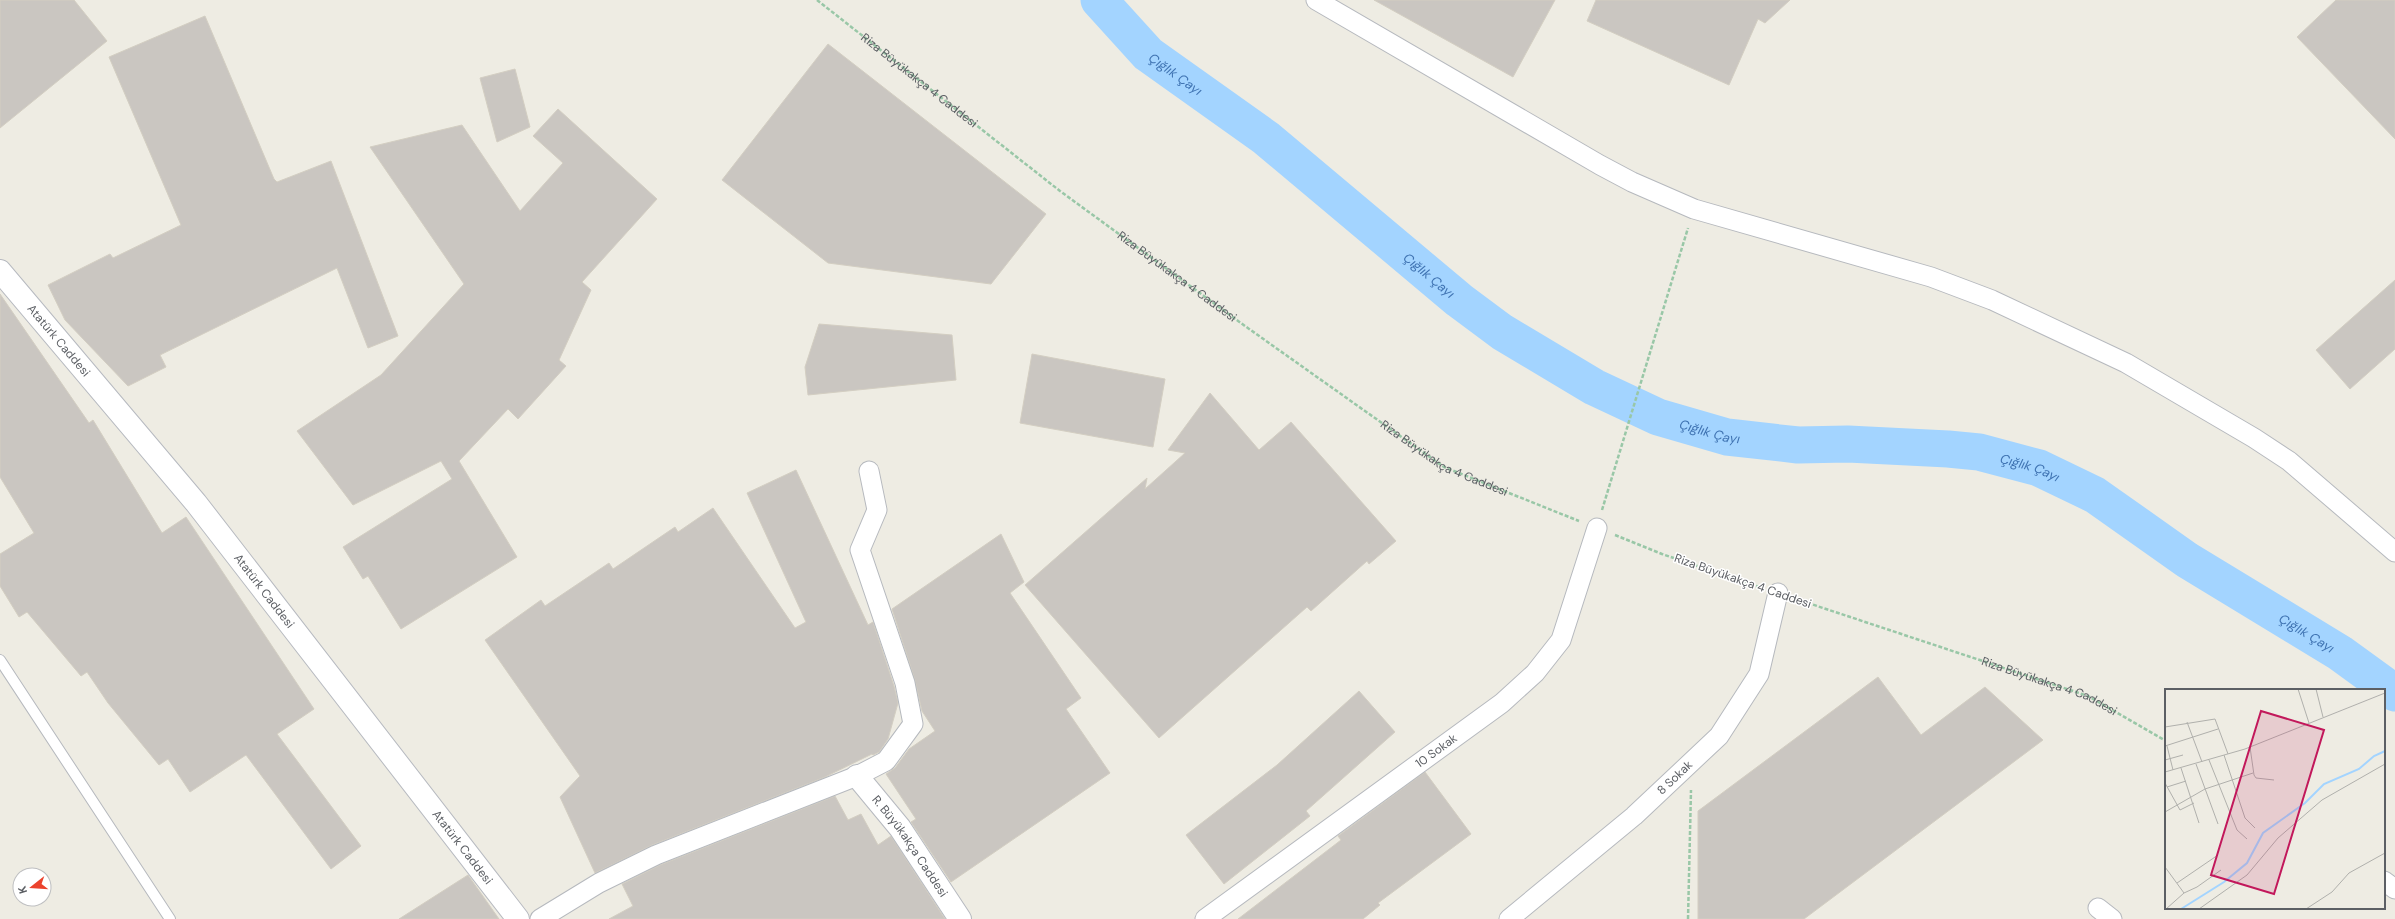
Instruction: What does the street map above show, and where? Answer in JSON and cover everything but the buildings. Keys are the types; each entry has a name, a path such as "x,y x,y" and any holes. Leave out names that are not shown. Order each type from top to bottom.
{"street":[{"path":"1316,0 1632,182 1694,209 1931,277 1992,300 2126,363 2254,438 2289,461 2395,552"},
{"name":"Atatürk Caddesi","path":"0,271 196,503 518,919"},
{"path":"540,919 599,883 656,855 857,776 886,761 913,724 905,683 860,550 877,510 869,471"},
{"name":"10 Sokak","path":"1205,919 1502,703 1535,673 1561,640 1596,528"},
{"name":"8 Sokak","path":"1509,919 1634,816 1719,736 1759,674 1778,593"},
{"name":"R. Büyükakça Caddesi","path":"857,776 900,828 960,919"},
{"path":"2385,882 2395,889"}],"lane":[{"path":"0,660 170,919"}],"path":[{"name":"Riza Büyükakça 4 Caddesi","path":"817,0 1060,191 1245,326 1444,467 1662,554 2088,696 2165,740"},
{"path":"1596,528 1694,209"},
{"path":"1688,919 1691,764"}],"waterway":[{"name":"Çığlık Çayı","path":"1099,0 1148,54 1266,138 1459,300 1502,332 1594,387 1658,417 1727,437 1798,445 1848,444 1979,452 2039,468 2095,495 2187,560 2340,653 2395,693"}]}
